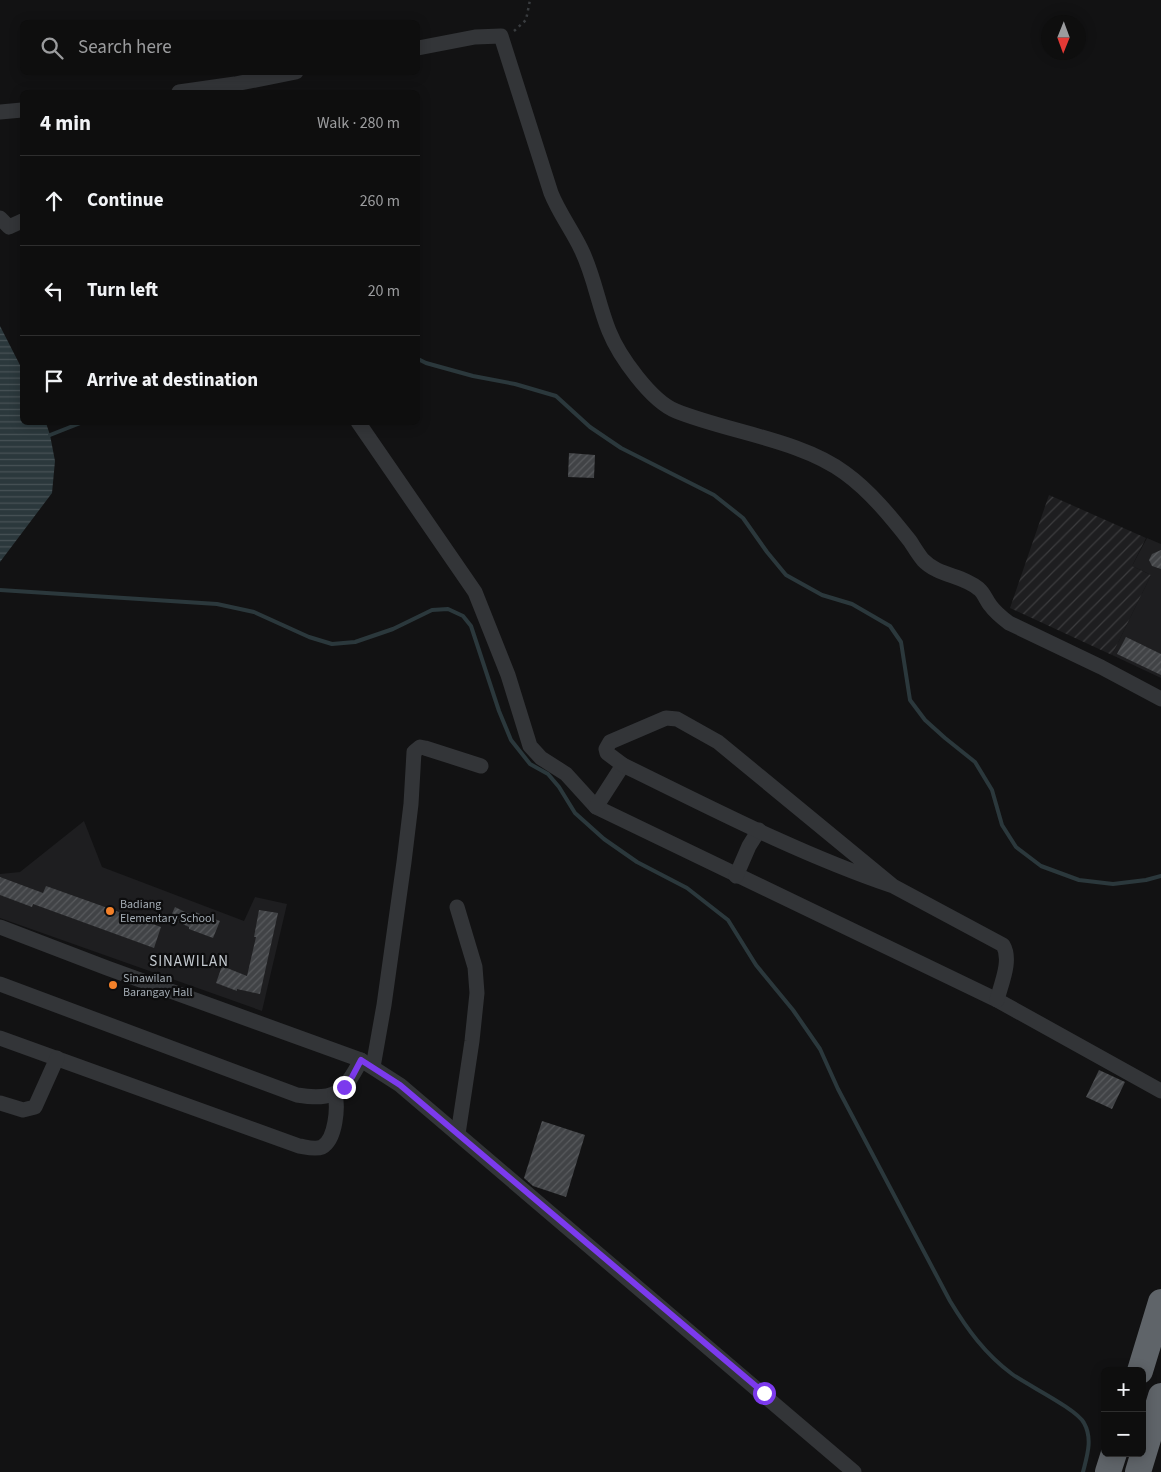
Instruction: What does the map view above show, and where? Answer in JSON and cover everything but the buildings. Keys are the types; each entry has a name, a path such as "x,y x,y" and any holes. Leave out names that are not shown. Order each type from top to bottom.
{"highway":[{"path":"1141,1367 1161,1302"},
{"path":"1138,1472 1159,1410"},
{"path":"1108,1472 1113,1457"}],"street":[{"path":"420,48 475,36 501,36 550,193 581,249 594,280 609,332 639,380 665,405 675,411 779,442 821,458 845,472 882,507 923,560 940,572 964,580 980,590 1003,619 1161,699"},
{"path":"193,90 281,75"},
{"path":"0,112 20,110"},
{"path":"0,218 9,227 20,222"},
{"path":"360,425 475,592 508,675 530,746 541,758 566,774 596,807 997,1000 1161,1091"},
{"path":"893,886 718,742 677,718 666,718 610,742 606,749 607,753 623,765 848,870 893,886 1003,945 1007,959 997,1000"},
{"path":"0,984 297,1095 311,1097 335,1094 367,1064 384,1005 411,804 414,752 420,747 425,748 481,766"},
{"path":"596,807 623,765"},
{"path":"736,876 749,846 759,830"},
{"path":"457,907 475,967 477,993 458,1134"},
{"path":"0,927 367,1064 400,1085 854,1472"},
{"path":"0,1038 298,1146 312,1148 324,1146 330,1138 337,1111 335,1094"},
{"path":"0,1103 23,1110 35,1107 57,1058"}],"path":[{"path":"501,36 510,33 526,20 530,0"}],"shaded area":[{"path":"0,326 20,365 20,425 47,425 55,461 52,493 0,562"},
{"path":"1049,495 1146,538 1132,566 1151,575 1112,655 1010,608"},
{"path":"1147,538 1161,544 1161,678 1112,655 1151,575 1132,566"},
{"name":"Badiang Elementary School","path":"84,821 102,867 244,921 255,897 287,904 262,1011 0,918 0,874 20,872"}],"waterway":[{"path":"420,360 473,376 515,384 556,396 590,427 621,448 714,495 743,518 786,575 822,595 852,604 890,626 901,642 910,700 925,720 975,762 992,790 1002,825 1016,847 1041,866 1079,880 1113,884 1161,876"},
{"path":"50,435 75,425"},
{"path":"0,590 217,604 254,612 309,637 332,644 355,642 393,629 432,610 448,609 463,616 471,626 499,711 511,740 530,764 548,774 559,787 575,813 604,839 637,862 687,888 728,920 756,965 793,1010 820,1049 838,1089 950,1301 963,1321 977,1340 1002,1366 1019,1379 1072,1411 1084,1423 1089,1441 1083,1472"}],"place":[{"name":"Badiang Elementary School","path":"110,911"},
{"name":"Sinawilan Barangay Hall","path":"113,985"}],"district":[{"name":"SINAWILAN","path":"189,961"}],"route":[{"path":"344,1087 361,1060 400,1085 764,1393"}]}
